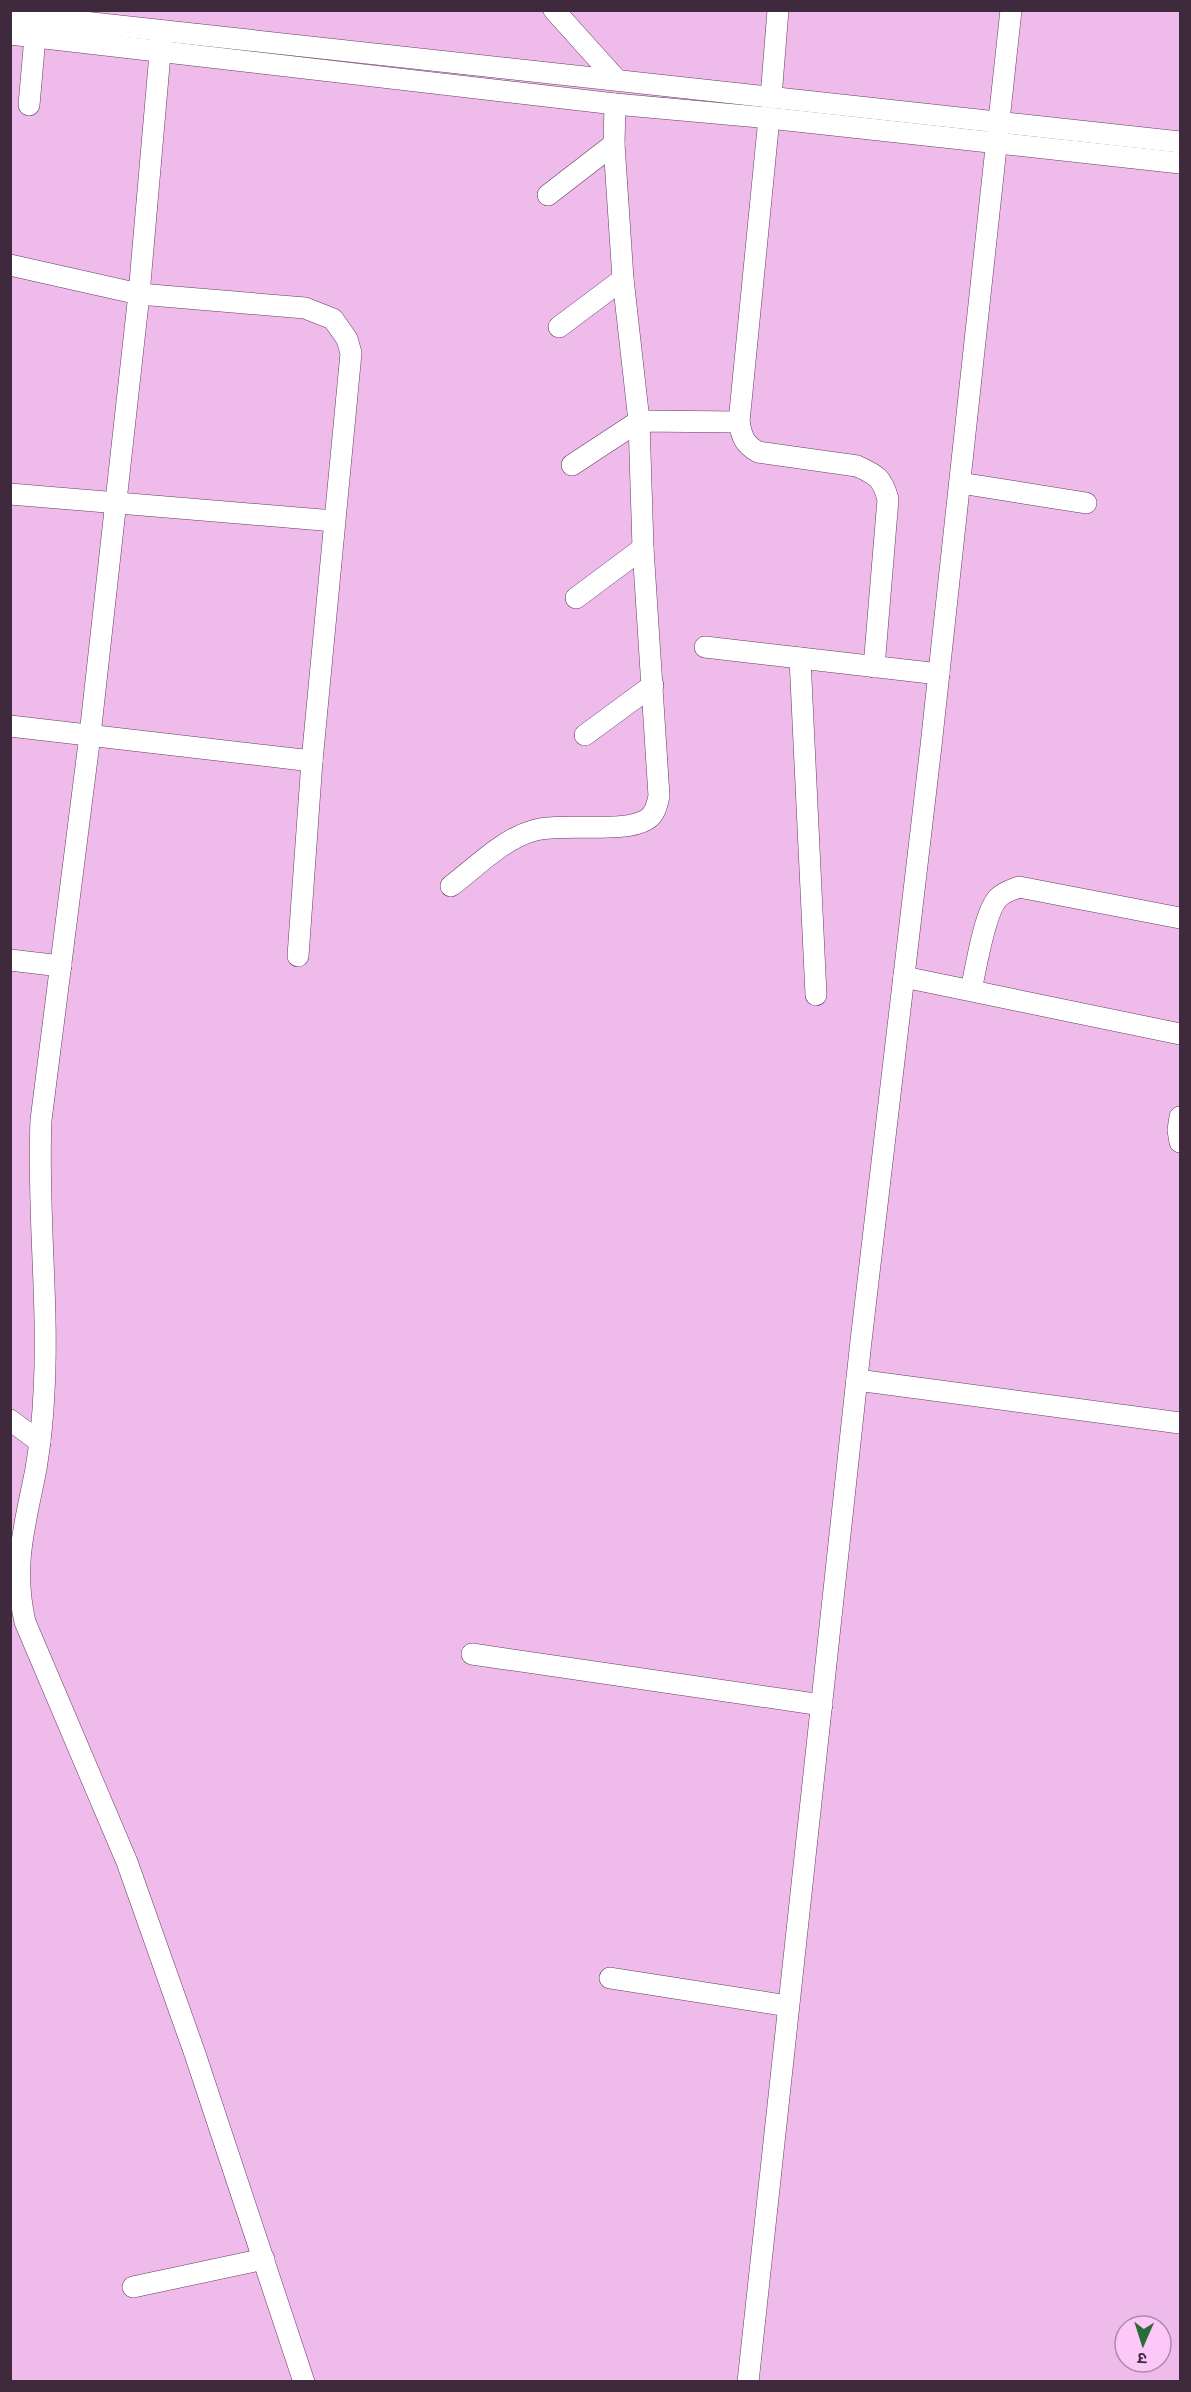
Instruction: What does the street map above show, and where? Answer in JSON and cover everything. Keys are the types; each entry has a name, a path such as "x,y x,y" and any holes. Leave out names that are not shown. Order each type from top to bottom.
{"street":[{"path":"554,10 616,79"},
{"path":"771,97 778,10"},
{"path":"748,2382 857,1380 939,674 1011,10"},
{"path":"10,14 1180,142"},
{"path":"162,31 139,294 90,735 41,1120 39,1168 46,1353 40,1442 19,1551 20,1599 26,1622 127,1862 195,2054 304,2382"},
{"path":"10,34 615,104 769,118 1180,163"},
{"path":"29,105 35,37"},
{"path":"451,886 505,845 532,831 548,828 633,825 648,819 656,810 659,796 643,548 639,421 623,279 614,144 615,104"},
{"path":"769,118 739,422 742,438 748,447 758,452 857,466 872,472 883,482 888,499 874,667"},
{"path":"548,195 614,144"},
{"path":"10,265 139,294 305,308 333,319 342,330 351,353 312,761 298,956"},
{"path":"560,327 623,279"},
{"path":"572,465 639,421 739,422"},
{"path":"960,483 1086,503"},
{"path":"10,494 334,521"},
{"path":"576,598 643,548"},
{"path":"705,647 939,674"},
{"path":"800,658 816,995"},
{"path":"585,735 653,685"},
{"path":"10,726 312,761"},
{"path":"971,990 989,912 997,899 1019,887 1180,918"},
{"path":"10,960 61,966"},
{"path":"904,976 1180,1034"},
{"path":"1180,1118 1178,1130 1180,1142"},
{"path":"857,1380 1180,1423"},
{"path":"10,1420 40,1442"},
{"path":"472,1654 822,1705"},
{"path":"610,1978 789,2006"},
{"path":"133,2287 264,2259"}]}
